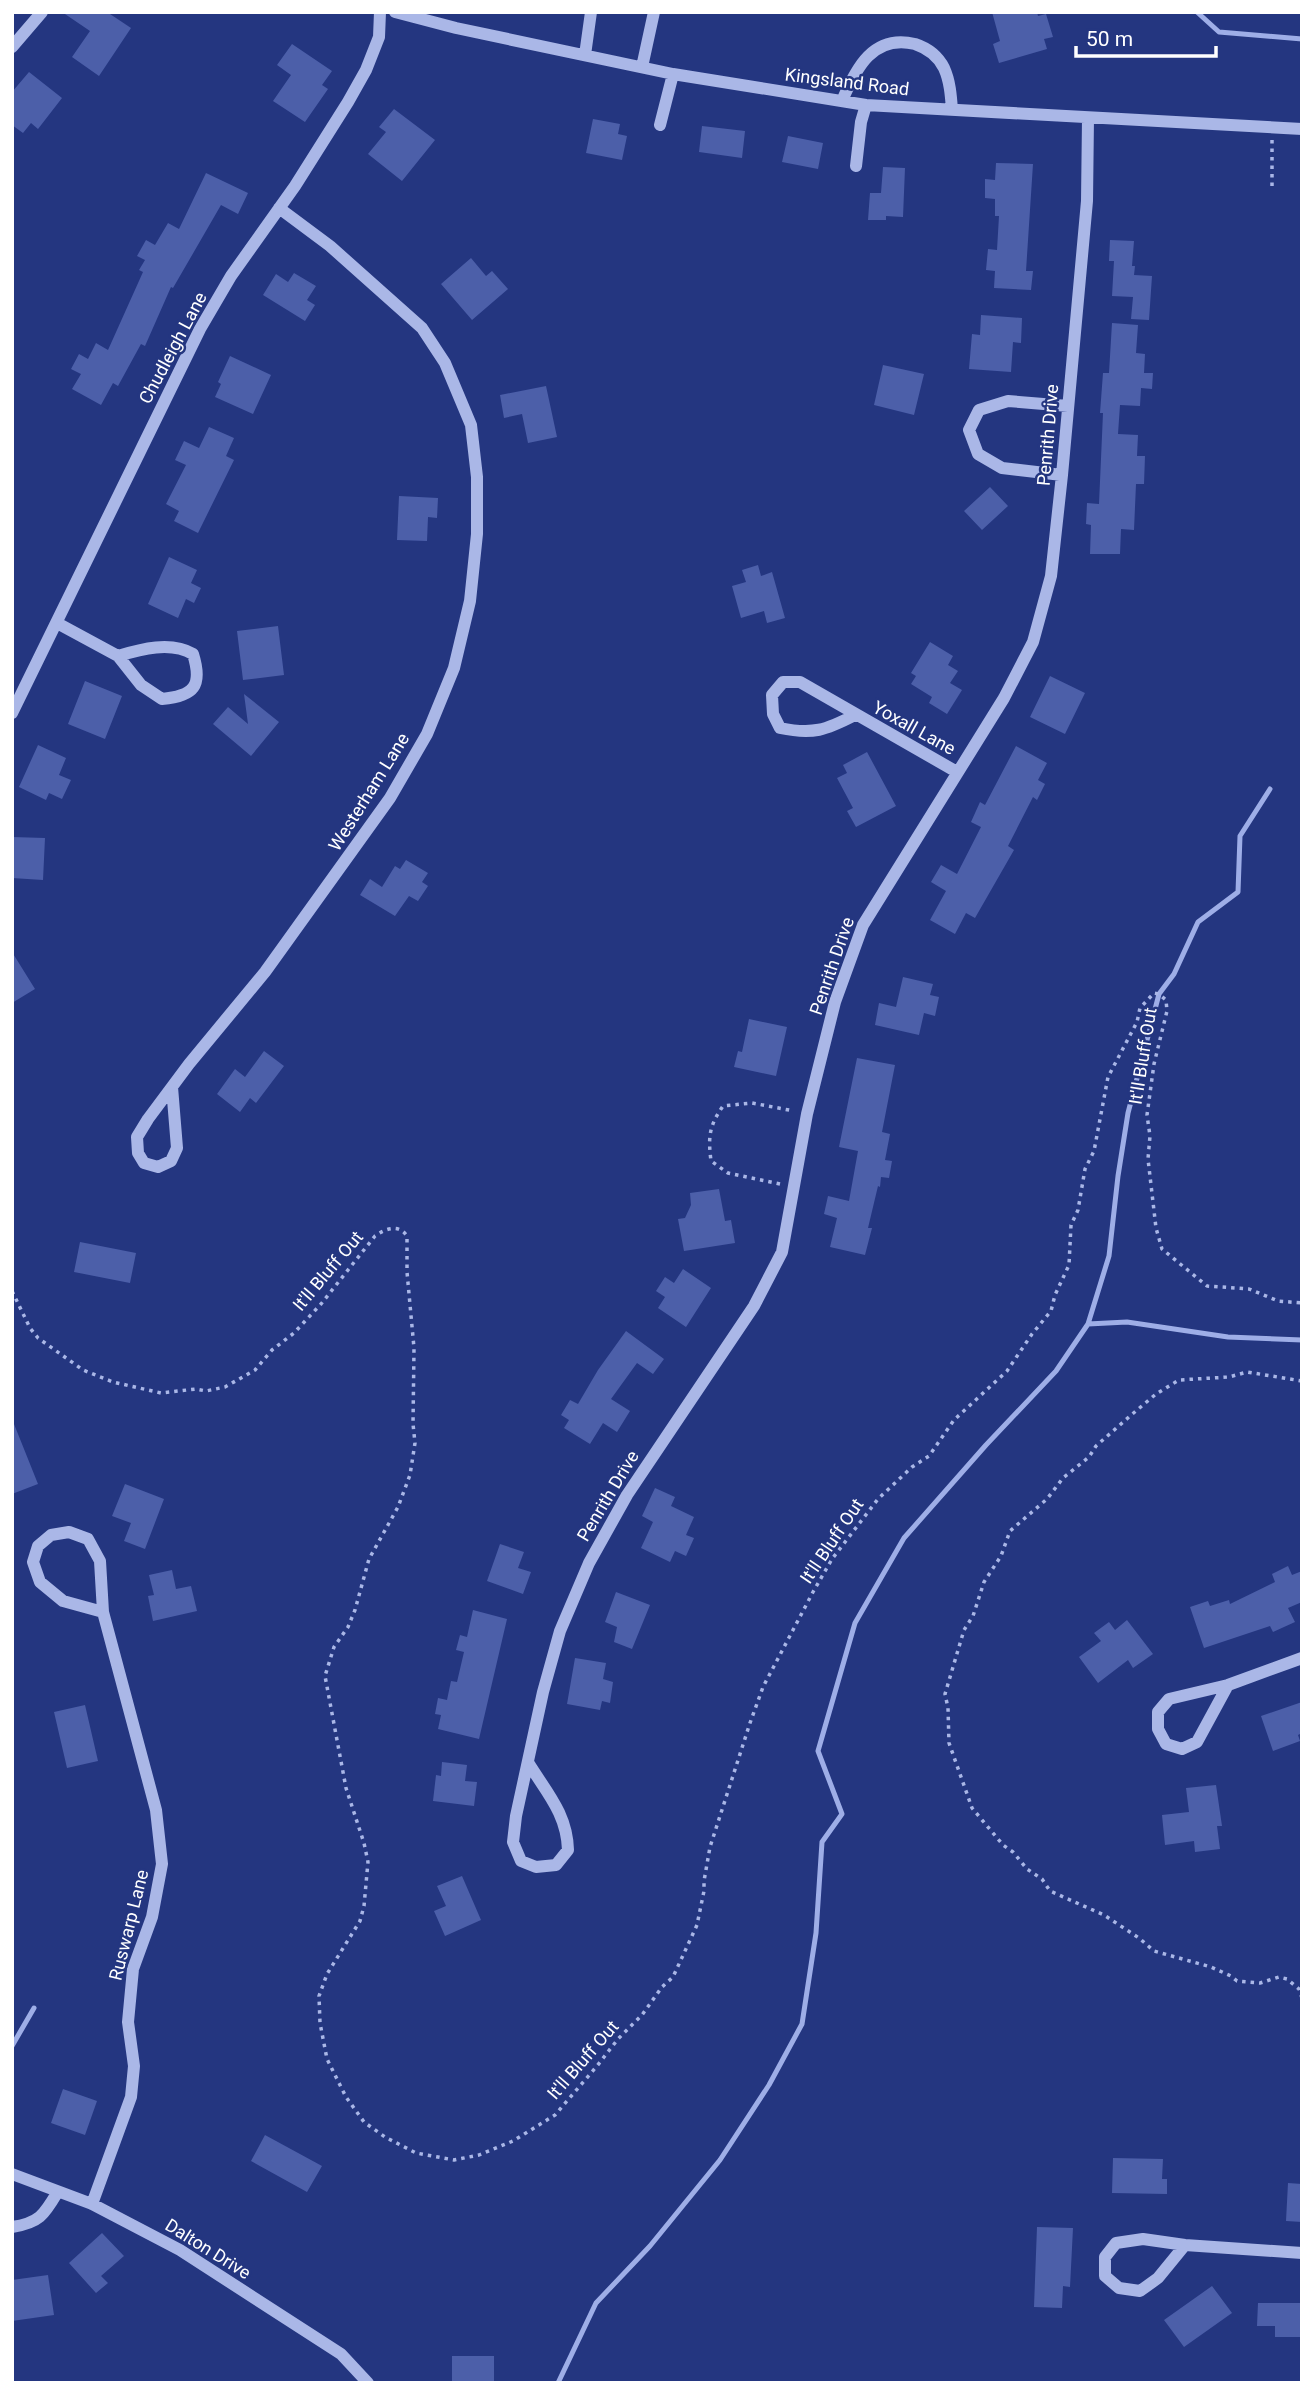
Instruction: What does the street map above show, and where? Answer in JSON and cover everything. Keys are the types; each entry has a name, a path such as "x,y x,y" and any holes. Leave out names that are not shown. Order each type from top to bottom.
{"street":[{"path":"12,47 42,12"},
{"name":"Chudleigh Lane","path":"12,713 200,330 231,276 335,123 366,70 379,37 380,12"},
{"name":"Kingsland Road","path":"395,12 673,74 866,105 1302,129"},
{"path":"585,55 591,12"},
{"path":"642,67 654,12"},
{"path":"842,101 853,75 863,62 884,44 903,41 923,46 943,67 949,84 952,110"},
{"path":"660,125 673,74"},
{"path":"856,166 861,122 866,105"},
{"name":"Penrith Drive","path":"529,1763 560,1811 568,1832 568,1850 556,1865 536,1867 521,1861 513,1842 516,1816 543,1692 559,1631 589,1563 627,1494 760,1297 782,1252 807,1114 835,1002 863,925 1004,698 1034,642 1051,576 1062,475 1087,201 1088,118"},
{"name":"Westerham Lane","path":"172,1087 177,1148 171,1161 158,1167 144,1163 138,1153 137,1137 172,1087 265,972 390,798 427,734 454,668 470,601 477,534 477,477 471,425 445,363 422,328 330,246 279,208"},
{"path":"1062,475 1002,467 978,454 970,429 979,410 1008,401 1068,406"},
{"path":"57,623 118,656 141,685 162,699 181,698 194,688 198,671 193,654 182,648 136,650 118,656"},
{"name":"Yoxall Lane","path":"855,715 830,727 803,733 780,728 773,714 772,695 783,682 800,682 957,772"},
{"name":"Ruswarp Lane","path":"92,2204 131,2097 134,2066 128,2022 133,1969 152,1917 162,1864 156,1810 103,1612 100,1560 88,1539 69,1532 51,1535 38,1546 33,1562 40,1582 63,1601 103,1612"},
{"path":"1228,1685 1197,1742 1182,1749 1166,1744 1158,1729 1158,1712 1169,1699 1228,1685 1302,1658"},
{"name":"Dalton Drive","path":"12,2174 92,2204 180,2250 341,2354 368,2383"},
{"path":"12,2227 27,2225 43,2216 57,2193"},
{"path":"1185,2245 1158,2278 1140,2291 1119,2288 1105,2276 1105,2257 1116,2243 1143,2239 1185,2245 1302,2253"}],"path":[{"path":"1272,128 1272,189"},
{"name":"It'll Bluff Out","path":"12,1291 30,1328 38,1338 83,1370 113,1382 161,1393 196,1389 206,1391 225,1387 255,1370 272,1350 294,1334 321,1304 375,1236 388,1228 399,1228 408,1236 407,1272 414,1348 415,1443 410,1475 397,1507 369,1559 355,1611 334,1647 325,1676 346,1788 364,1843 368,1868 360,1921 327,1974 320,1996 320,2023 327,2059 346,2097 364,2122 385,2137 416,2153 454,2160 480,2155 513,2141 555,2115 618,2039 642,2015 662,1987 674,1977 697,1925 705,1891 704,1881 710,1847 763,1687 832,1559 878,1499 912,1467 929,1456 954,1420 1007,1371 1051,1311 1055,1295 1069,1265 1071,1225 1078,1210 1085,1169 1094,1151 1108,1077 1137,1022 1140,1008 1154,993 1166,1000 1167,1011 1154,1064 1147,1115 1150,1136 1148,1159 1156,1227 1162,1249 1207,1286 1254,1290 1278,1301 1302,1303"},
{"path":"795,1186 728,1173 711,1161 710,1132 712,1121 723,1106 752,1103 807,1114"},
{"path":"1302,1381 1247,1372 1229,1377 1179,1380 1156,1394 1130,1416 1096,1446 1089,1457 1063,1478 1047,1499 1010,1531 1000,1556 984,1581 974,1616 964,1630 945,1694 949,1743 972,1808 1003,1845 1013,1852 1027,1869 1042,1879 1050,1891 1104,1915 1154,1951 1211,1967 1237,1981 1260,1983 1279,1977 1287,1979 1299,1989 1302,1998"}],"building":[{"path":"62,12 107,12 131,28 99,76 72,57 90,31"},
{"path":"992,12 1037,12 1038,16 1046,14 1053,37 1044,39 1047,49 999,63 993,44 1000,41"},
{"path":"292,44 332,71 322,85 328,89 305,122 273,101 291,75 277,65"},
{"path":"29,72 62,98 38,129 31,123 23,133 12,125 12,92"},
{"path":"394,109 435,140 402,181 368,154 386,132 379,127"},
{"path":"593,119 620,124 618,134 627,136 622,160 586,153"},
{"path":"702,126 745,131 742,158 699,152"},
{"path":"788,136 823,143 818,169 782,162"},
{"path":"996,163 1033,164 1026,271 1033,271 1031,290 994,288 995,271 986,270 988,249 997,250 999,216 995,216 995,199 985,198 985,179 995,180"},
{"path":"883,167 905,168 903,217 886,216 886,220 868,220 870,193 881,193"},
{"path":"206,173 248,193 238,214 221,205 173,288 171,287 145,346 141,344 118,386 113,383 101,405 72,389 81,374 71,369 79,354 88,359 96,343 108,350 143,272 139,270 145,260 137,256 146,240 155,245 168,223 179,229"},
{"path":"1110,240 1134,241 1134,275 1152,276 1149,320 1131,319 1133,297 1112,296 1114,261 1109,261"},
{"path":"471,258 486,276 492,271 508,289 472,320 441,284"},
{"path":"294,273 316,286 307,300 315,305 305,321 263,295 276,274 288,282"},
{"path":"981,315 1022,318 1021,343 1013,342 1011,372 969,369 972,334 980,335"},
{"path":"1112,323 1138,325 1136,353 1145,354 1144,373 1153,373 1152,389 1141,388 1140,406 1120,405 1118,434 1138,435 1137,456 1145,456 1144,484 1136,484 1134,530 1121,529 1120,554 1090,554 1091,525 1086,524 1087,503 1099,504 1103,413 1100,413 1103,373 1109,373"},
{"path":"230,356 271,375 253,414 215,397 221,384 218,382"},
{"path":"883,365 924,374 914,415 874,405"},
{"path":"546,386 557,437 528,443 522,414 504,418 500,395"},
{"path":"209,427 234,438 226,456 234,460 198,533 174,521 179,511 166,504 186,465 175,460 184,441 199,448"},
{"path":"990,487 1008,506 982,530 964,511"},
{"path":"399,496 438,498 437,518 428,517 427,541 397,540"},
{"path":"169,557 197,570 191,583 201,588 194,603 186,599 178,618 148,604"},
{"path":"758,565 761,576 772,572 785,618 767,623 764,611 741,618 732,586 746,582 742,570"},
{"path":"278,626 284,675 243,680 237,631"},
{"path":"930,642 953,656 948,665 958,671 950,683 962,690 947,714 929,703 932,697 911,684 916,676 911,673"},
{"path":"1050,676 1085,693 1065,734 1030,717"},
{"path":"85,681 122,696 105,739 68,724"},
{"path":"244,694 279,722 251,756 213,724 228,707 248,724"},
{"path":"38,745 66,758 59,775 71,780 62,799 49,793 46,800 19,787"},
{"path":"1016,746 1047,763 1038,780 1045,784 1037,800 1033,797 1008,846 1014,850 975,918 966,913 955,934 930,920 946,891 931,882 941,865 957,874 981,827 971,822 980,802 985,805"},
{"path":"867,752 896,806 856,827 847,811 853,808 837,778 847,773 843,765"},
{"path":"12,837 45,838 43,880 12,878"},
{"path":"406,860 428,873 422,882 428,886 418,901 409,896 395,916 360,895 370,879 382,887 395,866 400,869"},
{"path":"12,952 35,989 12,1003"},
{"path":"903,977 933,984 930,995 939,997 935,1016 924,1013 919,1035 875,1025 879,1003 896,1007"},
{"path":"749,1019 787,1027 776,1076 734,1067 738,1051 742,1052"},
{"path":"264,1051 284,1066 256,1103 250,1098 240,1112 217,1094 235,1069 245,1077"},
{"path":"857,1058 895,1065 882,1132 890,1134 885,1160 892,1161 889,1178 881,1177 880,1187 878,1186 865,1255 830,1247 837,1218 824,1214 828,1196 849,1201 858,1151 839,1147"},
{"path":"719,1189 725,1221 731,1220 735,1243 684,1251 678,1219 685,1218 691,1205 690,1193"},
{"path":"80,1242 136,1253 130,1283 74,1272"},
{"path":"683,1269 711,1288 686,1327 658,1308 665,1297 656,1291 665,1277 674,1283"},
{"path":"626,1331 664,1359 653,1374 637,1363 611,1399 630,1411 617,1432 603,1423 590,1444 564,1428 569,1420 561,1415 570,1400 578,1404"},
{"path":"12,1419 38,1484 12,1494"},
{"path":"125,1484 164,1499 145,1549 124,1541 131,1523 112,1516"},
{"path":"655,1488 675,1497 671,1506 694,1517 686,1535 694,1538 686,1556 675,1551 670,1562 641,1548 653,1522 642,1516"},
{"path":"500,1544 524,1552 518,1568 531,1572 523,1594 487,1581"},
{"path":"1288,1566 1292,1575 1302,1571 1302,1602 1288,1608 1295,1622 1273,1632 1270,1626 1204,1648 1190,1607 1208,1601 1210,1606 1229,1600 1230,1604 1275,1582 1272,1574"},
{"path":"172,1570 176,1589 191,1586 197,1611 153,1621 148,1596 154,1595 149,1575"},
{"path":"616,1592 650,1605 632,1649 614,1642 617,1627 605,1622"},
{"path":"473,1610 507,1619 479,1739 438,1729 441,1715 435,1714 438,1698 447,1700 451,1681 457,1682 464,1652 456,1650 460,1635 467,1637"},
{"path":"1127,1620 1153,1654 1133,1668 1128,1660 1098,1683 1079,1657 1101,1641 1094,1633 1109,1622 1115,1630"},
{"path":"575,1658 606,1663 603,1679 613,1682 610,1703 602,1701 600,1710 567,1704"},
{"path":"1302,1702 1302,1733 1298,1735 1300,1741 1273,1751 1261,1716"},
{"path":"85,1705 98,1761 67,1768 54,1712"},
{"path":"442,1762 467,1765 465,1781 477,1782 474,1806 433,1801 436,1775 441,1776"},
{"path":"1216,1785 1222,1826 1217,1826 1220,1849 1195,1852 1194,1841 1165,1845 1162,1815 1189,1812 1186,1788"},
{"path":"462,1876 481,1920 445,1936 434,1911 446,1906 437,1886"},
{"path":"63,2089 97,2101 85,2135 51,2123"},
{"path":"265,2135 322,2166 307,2192 251,2161"},
{"path":"1113,2158 1163,2159 1162,2179 1167,2179 1167,2194 1112,2193"},
{"path":"1288,2183 1302,2184 1302,2222 1286,2221"},
{"path":"1037,2227 1073,2228 1070,2287 1063,2286 1062,2308 1034,2307"},
{"path":"102,2233 124,2256 101,2276 108,2283 96,2293 69,2263"},
{"path":"48,2275 54,2315 12,2321 12,2280"},
{"path":"1212,2286 1232,2313 1184,2347 1164,2320"},
{"path":"1258,2303 1302,2303 1302,2337 1275,2337 1275,2326 1257,2326"},
{"path":"452,2356 494,2356 494,2383 452,2383"}],"waterway":[{"path":"1197,12 1219,32 1302,39"},
{"path":"558,2383 596,2303 650,2246 720,2160 769,2085 802,2024 816,1933 822,1842 842,1814 818,1751 855,1623 904,1538 1056,1371 1088,1324 1109,1256 1128,1113 1159,994 1174,974 1198,922 1238,892 1240,836 1270,789"},
{"path":"1088,1324 1127,1322 1228,1337 1302,1340"},
{"path":"12,2046 34,2008"}]}
